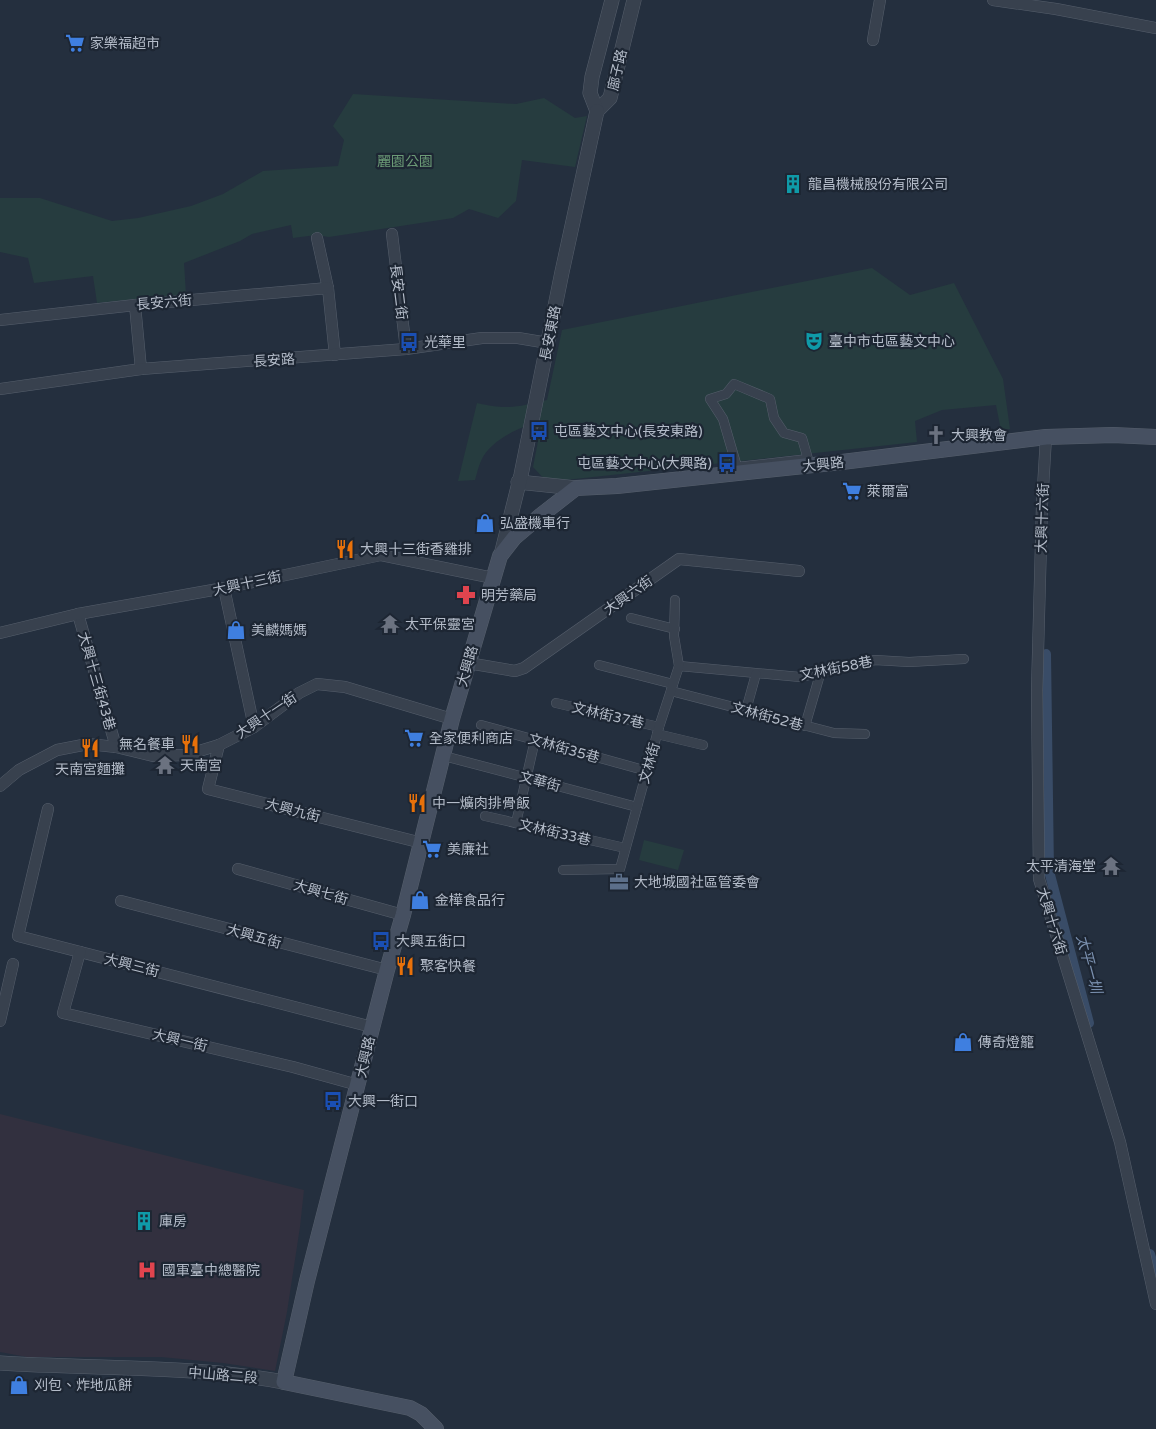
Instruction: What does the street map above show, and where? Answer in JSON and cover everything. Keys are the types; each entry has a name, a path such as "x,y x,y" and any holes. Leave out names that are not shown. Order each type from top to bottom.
{"main road":[{"name":"大興路","path":"284,1382 307,1281 372,1027 422,843 452,719 500,556 514,538 576,488 617,486 842,462 1046,437 1113,435 1156,437"},
{"name":"中山路二段","path":"284,1382 410,1408 421,1414 436,1429"}],"street":[{"name":"廍子路","path":"612,0 592,77 590,93 597,111 610,98 634,0"},
{"path":"873,40 880,0"},
{"path":"993,0 1056,9 1156,28"},
{"name":"長安東路","path":"500,556 518,482 597,111"},
{"name":"長安二街","path":"392,234 406,349"},
{"path":"317,238 328,288 335,355"},
{"name":"長安六街","path":"0,320 135,305 328,288"},
{"path":"135,305 141,369"},
{"name":"長安路","path":"0,389 141,369 406,349 482,338 518,338 548,343"},
{"path":"734,384 770,399 774,418 784,433 802,438 808,460 737,467 723,419 710,399 726,394 734,384"},
{"name":"大興十六街","path":"1046,437 1042,505 1038,690 1039,879 1120,1142 1156,1304"},
{"path":"518,482 576,488"},
{"name":"大興十三街","path":"0,633 78,614 224,588 381,555 493,578"},
{"name":"大興六街","path":"468,663 515,671 524,668 679,559 799,571"},
{"path":"224,588 254,727"},
{"name":"文林街","path":"563,870 620,869 658,731 679,666 675,628 675,600"},
{"name":"大興十三街43巷","path":"78,614 116,747"},
{"path":"631,618 675,628"},
{"name":"文林街58巷","path":"679,666 800,677 875,660 909,662 964,659"},
{"name":"文林街52巷","path":"599,665 805,726 834,733 865,734"},
{"path":"805,726 821,671"},
{"path":"746,710 756,674"},
{"name":"大興十一街","path":"0,786 19,770 57,750 88,744 116,747 153,756 186,755 218,745 254,727 300,693 317,684 346,687 452,719"},
{"name":"文林街37巷","path":"556,703 702,745"},
{"name":"文林街35巷","path":"481,725 647,771"},
{"path":"516,823 535,740"},
{"name":"大興九街","path":"218,745 208,789 422,843"},
{"name":"文華街","path":"444,756 637,808"},
{"name":"大興三街","path":"48,809 18,936 372,1027"},
{"name":"文林街33巷","path":"485,816 625,848"},
{"name":"大興七街","path":"238,869 403,915"},
{"name":"大興五街","path":"122,901 387,970"},
{"name":"大興一街","path":"80,952 63,1013 293,1067 358,1086"},
{"path":"0,1020 13,964"},
{"name":"中山路二段","path":"0,1363 179,1370 259,1377 284,1382"}],"shaded area":[{"name":"國軍臺中總醫院","path":"0,1114 304,1190 287,1312 275,1371 223,1363 161,1357 27,1357 0,1352"}],"green space":[{"name":"麗園公園","path":"353,94 516,104 544,98 575,118 587,116 575,167 522,160 516,201 498,218 469,209 453,218 329,237 316,235 293,238 291,225 252,234 240,241 184,263 186,294 97,303 93,276 34,283 28,258 0,252 0,198 40,198 112,221 138,218 191,206 223,194 263,171 338,166 344,140 333,126"},
{"path":"872,268 910,295 954,283 1003,379 1010,429 1001,430 996,405 942,410 915,421 917,442 547,482 533,467 542,421 525,426 499,440 485,453 475,480 458,481 477,403 512,407 547,400 562,330"},
{"path":"644,840 684,850 678,870 639,860"}],"waterway":[{"name":"太平一圳","path":"1046,654 1049,871 1089,1023"},
{"name":"太平一圳","path":"1150,1254 1156,1275"}],"place":[{"name":"家樂福超市","path":"75,43"},
{"name":"龍昌機械股份有限公司","path":"793,184"},
{"name":"臺中市屯區藝文中心","path":"814,341"},
{"name":"光華里","path":"409,342"},
{"name":"屯區藝文中心(長安東路)","path":"539,431"},
{"name":"大興教會","path":"936,435"},
{"name":"屯區藝文中心(大興路)","path":"727,463"},
{"name":"萊爾富","path":"852,491"},
{"name":"弘盛機車行","path":"485,523"},
{"name":"大興十三街香雞排","path":"345,549"},
{"name":"明芳藥局","path":"466,595"},
{"name":"太平保靈宮","path":"390,624"},
{"name":"美麟媽媽","path":"236,630"},
{"name":"全家便利商店","path":"414,738"},
{"name":"無名餐車","path":"190,744"},
{"name":"天南宮麵攤","path":"90,748"},
{"name":"天南宮","path":"165,765"},
{"name":"中一爌肉排骨飯","path":"417,803"},
{"name":"美廉社","path":"432,849"},
{"name":"太平清海堂","path":"1111,866"},
{"name":"大地城國社區管委會","path":"619,882"},
{"name":"金樺食品行","path":"420,900"},
{"name":"大興五街口","path":"381,941"},
{"name":"聚客快餐","path":"405,966"},
{"name":"傳奇燈籠","path":"963,1042"},
{"name":"大興一街口","path":"333,1101"},
{"name":"庫房","path":"144,1221"},
{"name":"國軍臺中總醫院","path":"147,1270"},
{"name":"刈包、炸地瓜餅","path":"19,1385"}]}
